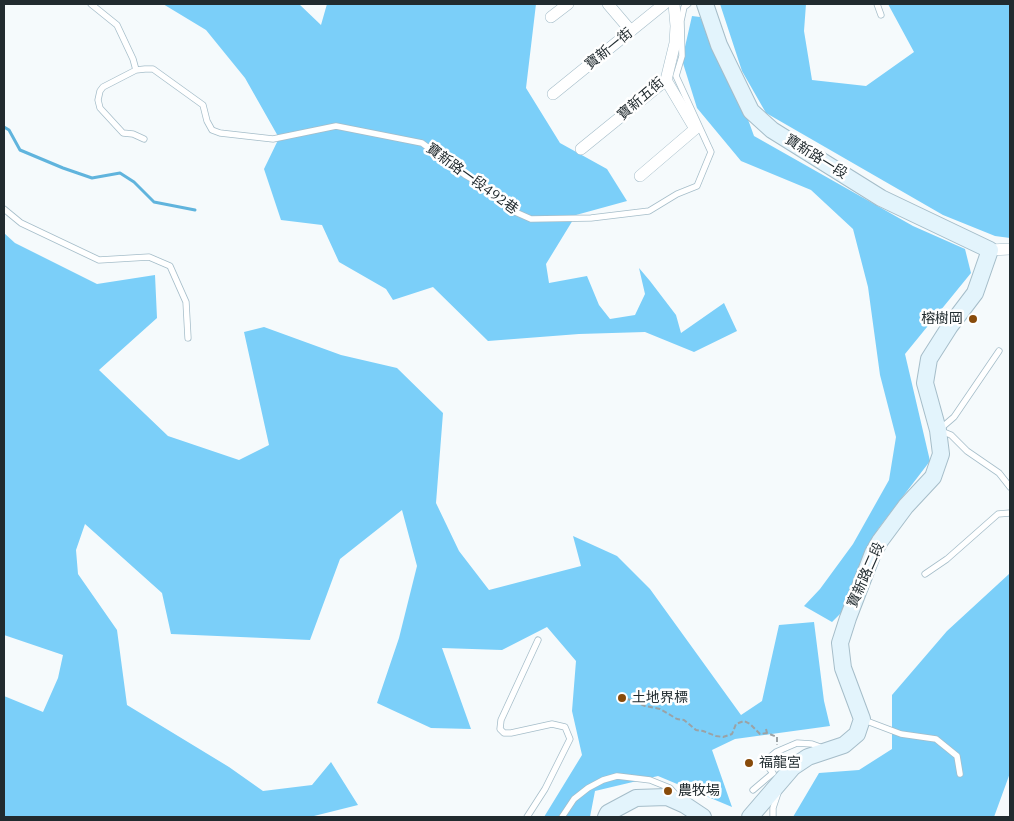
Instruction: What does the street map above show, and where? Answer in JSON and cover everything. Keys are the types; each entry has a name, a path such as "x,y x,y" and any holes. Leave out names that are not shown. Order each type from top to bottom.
{"street":[{"path":"551,17 568,4"},
{"path":"608,4 631,31"},
{"name":"寶新五街","path":"582,149 666,80 675,43 674,4"},
{"name":"寶新路一段","path":"705,4 719,45 751,111 772,130 881,198 990,250"},
{"name":"寶新一街","path":"553,94 660,5"},
{"path":"640,176 695,129 666,80"},
{"path":"990,250 1010,249"},
{"name":"寶新路二段","path":"862,719 842,668 840,643 873,553 906,506 933,478 941,454 938,430 925,383 929,359 950,326 976,293 990,250"},
{"path":"750,817 793,767 808,757 844,745 857,734 862,719"},
{"path":"606,817 608,813 636,798 667,797 685,805 703,817"}],"lane":[{"path":"91,4 117,25 133,59 136,70 103,87 98,100 100,108 123,133 133,134 144,139"},
{"name":"寶新路一段492巷","path":"136,70 153,69 203,106 207,122 212,130 220,133 273,139 336,126 422,143 465,175 486,187 514,211 530,219 592,218 628,215 649,211 677,194 697,186 711,152 676,76 682,56 681,21 684,7 688,4"},
{"path":"878,4 881,15"},
{"path":"4,209 21,223 99,260 150,257 170,266 186,302 188,338"},
{"path":"999,351 954,417 938,430 951,435 967,451 999,473 1010,487"},
{"path":"925,574 946,559 998,514 1010,513"},
{"path":"527,817 545,789 570,739 565,727 552,724 511,734 504,734 500,729 501,720 538,640"},
{"path":"862,719 901,734 936,739 957,756 960,774"},
{"path":"754,790 773,772 764,762 776,752 798,743 812,744 827,750"},
{"path":"562,817 574,799 588,788 602,780 617,776 650,780 670,788 685,805"},
{"path":"773,817 773,808 782,779"}],"path":[{"path":"620,696 645,706 660,709 677,719 683,719 696,730 716,736 723,737 732,734 737,723 744,721 760,734 777,737 776,752"},
{"path":"766,729 767,734"}],"shaded area":[{"path":"163,4 299,4 321,25 327,4 536,4 526,88 560,143 607,169 627,201 576,215 546,264 549,283 587,276 599,305 610,319 635,315 645,294 639,268 676,315 681,333 724,303 737,331 694,352 645,332 579,334 488,341 433,287 393,300 386,289 339,262 322,225 281,220 264,169 279,138 245,78 206,30"},
{"path":"720,4 806,4 804,31 812,80 866,86 914,52 888,4 1010,4 1010,238 995,236 943,215 766,113 742,71"},
{"path":"692,16 700,17 746,114 754,136 913,226 965,249 971,273 905,354 930,461 878,529 843,611 832,622 804,606 820,589 853,544 889,480 896,437 880,375 868,287 853,229 811,190 741,161 697,108 682,60"},
{"path":"4,233 15,243 97,284 155,275 157,318 99,370 168,436 239,460 269,445 244,332 264,327 341,355 397,368 443,413 436,503 459,551 489,590 581,566 573,536 617,556 650,589 741,715 762,701 779,625 814,622 824,701 830,726 735,739 712,750 732,807 658,776 595,791 590,817 544,817 582,755 572,711 576,661 547,627 502,650 442,648 471,729 431,728 377,703 399,638 417,566 402,510 340,559 310,640 171,634 162,593 85,524 76,550 78,574 117,630 127,705 229,767 263,791 312,785 331,762 358,805 310,817 4,817 4,696 43,712 58,678 63,655 4,635"},
{"path":"1009,574 1010,773 994,817 793,817 819,773 859,770 892,749 892,695 947,631"}],"waterway":[{"path":"4,127 9,130 20,150 92,178 120,173 134,182 154,202 195,210"}],"place":[{"name":"榕樹岡","path":"973,319"},
{"name":"土地界標","path":"622,698"},
{"name":"福龍宮","path":"749,763"},
{"name":"農牧場","path":"668,791"}]}
